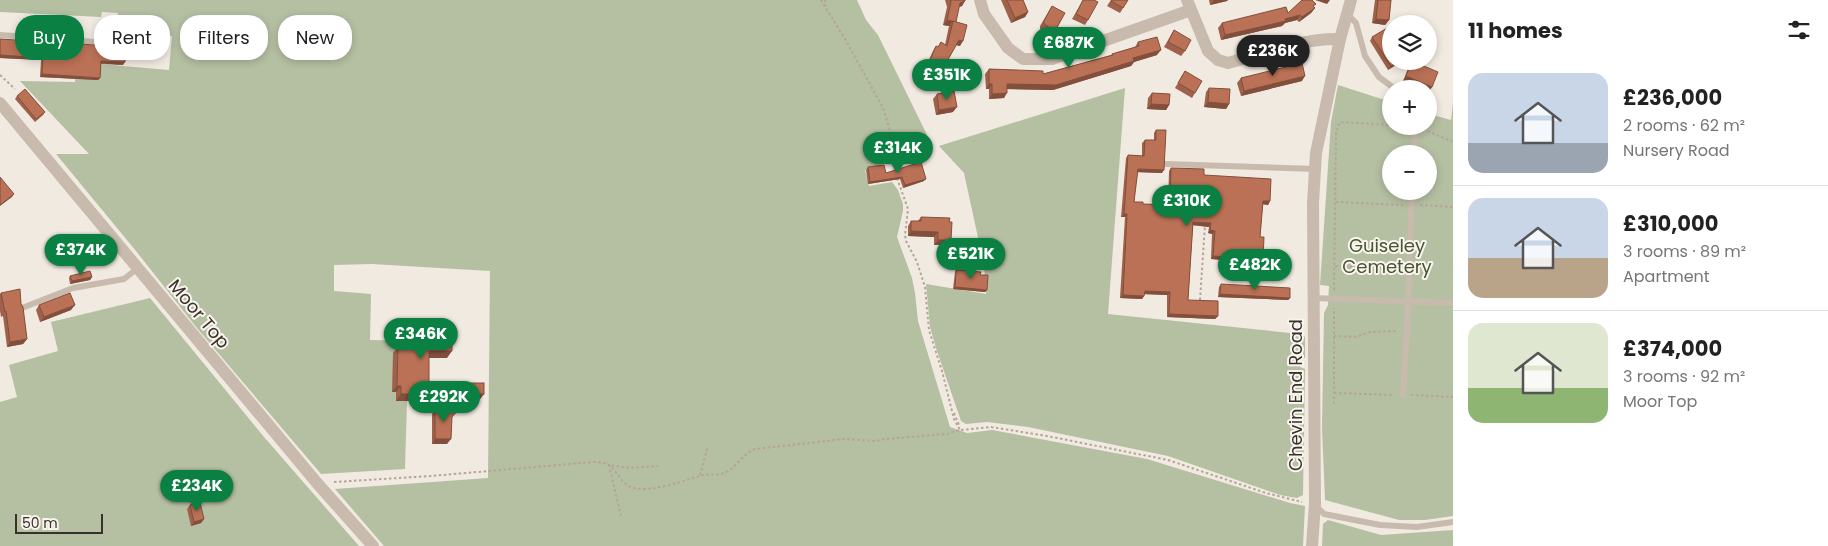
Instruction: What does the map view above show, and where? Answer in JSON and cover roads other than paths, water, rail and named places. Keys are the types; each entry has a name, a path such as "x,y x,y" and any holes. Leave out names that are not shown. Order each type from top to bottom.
{"street":[{"path":"980,0 984,14 1008,48 1023,58 1052,59 1189,5 1208,51 1218,60 1228,62 1305,42 1340,39"},
{"name":"Chevin End Road","path":"1312,546 1314,504 1313,202 1316,154 1340,39 1351,0"},
{"name":"Moor Top","path":"0,103 317,483 373,546"}],"lane":[{"path":"1347,14 1356,23 1365,56 1383,80"},
{"path":"0,36 94,42"},
{"path":"1166,164 1315,169"},
{"path":"1403,395 1411,200"},
{"path":"22,308 73,288 124,278 138,268"},
{"path":"1313,298 1453,303"},
{"path":"1314,504 1324,514 1380,525 1417,527 1453,522"}],"park label":[{"name":"Guiseley Cemetery","path":"1387,256"}]}
